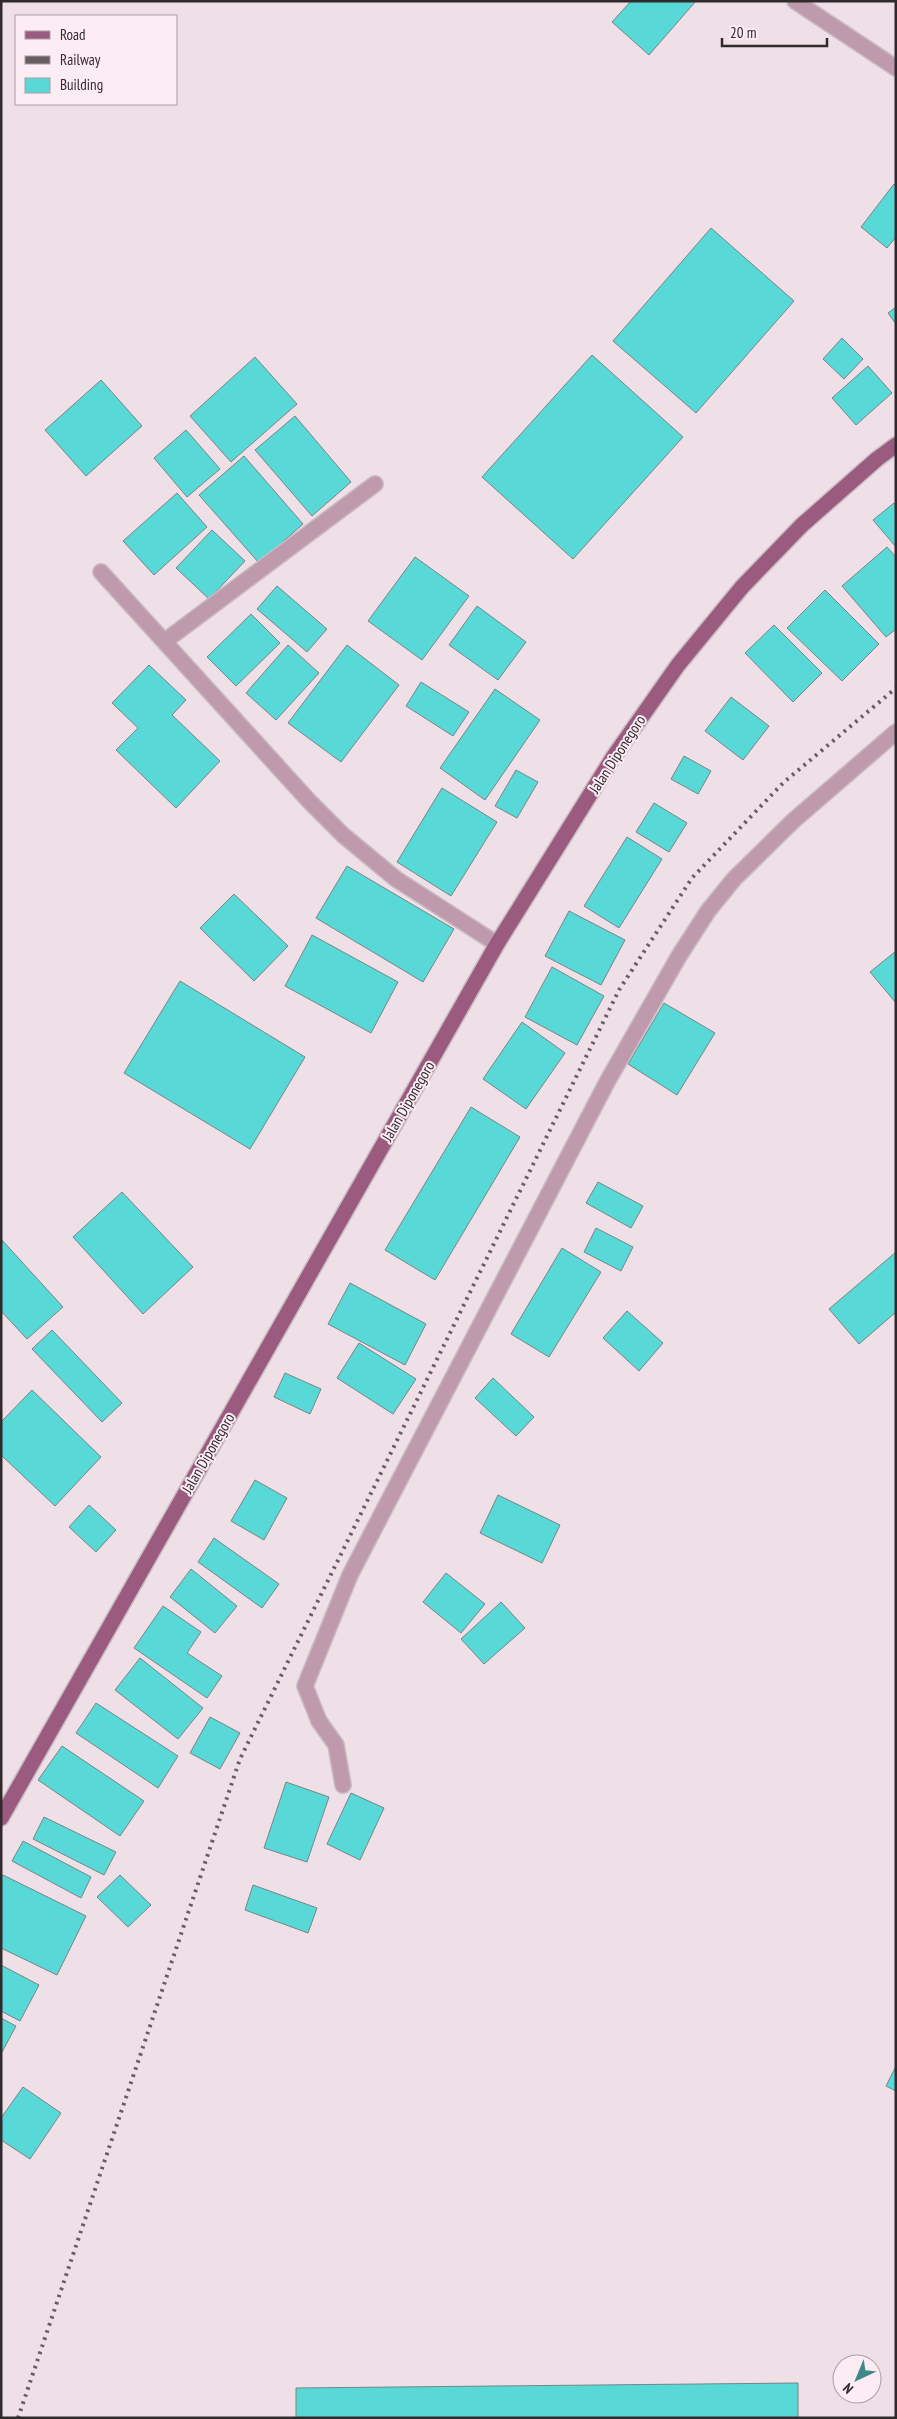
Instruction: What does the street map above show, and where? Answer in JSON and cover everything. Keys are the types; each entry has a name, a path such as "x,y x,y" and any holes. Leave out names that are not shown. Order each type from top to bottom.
{"main road":[{"name":"Jalan Diponegoro","path":"1,1818 497,944 614,756 678,665 742,587 802,525 877,458 896,445"}],"street":[{"path":"795,1 896,68"},
{"path":"165,641 375,484"},
{"path":"101,572 308,801 343,835 396,879 497,944"},
{"path":"343,1786 336,1746 319,1721 305,1686 350,1575 607,1082 708,911 734,879 793,821 896,732"}],"building":[{"path":"631,1 696,1 649,55 612,22"},
{"path":"894,184 896,186 896,237 887,248 861,227"},
{"path":"711,228 794,301 696,413 613,341"},
{"path":"896,307 896,324 888,313"},
{"path":"842,338 863,359 844,379 823,359"},
{"path":"592,355 683,437 573,559 482,477"},
{"path":"255,357 297,404 231,462 190,416"},
{"path":"868,366 892,393 856,425 832,398"},
{"path":"101,380 142,426 86,476 45,430"},
{"path":"295,416 351,482 312,516 255,450"},
{"path":"186,430 220,469 187,497 154,458"},
{"path":"244,456 303,524 259,563 199,495"},
{"path":"177,493 207,527 154,575 123,541"},
{"path":"894,503 896,506 896,547 873,520"},
{"path":"212,530 245,561 209,599 176,568"},
{"path":"887,547 896,557 896,629 886,637 842,586"},
{"path":"415,557 469,596 422,660 368,621"},
{"path":"277,586 327,629 307,652 257,609"},
{"path":"825,590 879,644 842,681 787,628"},
{"path":"477,606 526,642 498,680 449,645"},
{"path":"251,614 280,643 236,686 207,657"},
{"path":"774,625 822,673 793,702 745,653"},
{"path":"288,645 319,673 276,720 246,693"},
{"path":"347,645 399,685 341,762 288,723"},
{"path":"149,665 186,700 172,715 220,761 176,808 116,750 138,728 112,703"},
{"path":"421,682 469,712 453,736 406,706"},
{"path":"495,689 540,720 485,800 440,768"},
{"path":"731,697 769,726 743,760 705,731"},
{"path":"684,756 711,771 698,794 671,779"},
{"path":"516,770 538,782 517,818 495,806"},
{"path":"442,788 497,822 451,896 397,862"},
{"path":"654,803 687,823 669,852 636,832"},
{"path":"627,837 662,859 619,928 584,906"},
{"path":"347,866 454,929 423,982 316,918"},
{"path":"234,894 288,946 254,981 200,928"},
{"path":"569,911 625,940 601,985 545,956"},
{"path":"312,935 398,982 371,1033 285,986"},
{"path":"896,951 896,1003 870,972"},
{"path":"552,967 604,996 577,1045 525,1017"},
{"path":"180,981 305,1057 250,1149 124,1073"},
{"path":"664,1003 715,1033 677,1095 628,1064"},
{"path":"522,1022 565,1053 526,1109 483,1079"},
{"path":"471,1107 520,1137 435,1280 385,1250"},
{"path":"598,1182 643,1206 631,1228 586,1203"},
{"path":"122,1192 193,1267 143,1314 73,1237"},
{"path":"596,1228 633,1247 621,1271 584,1252"},
{"path":"1,1239 63,1307 27,1339 1,1311"},
{"path":"562,1248 601,1272 549,1357 511,1334"},
{"path":"896,1252 896,1312 859,1344 829,1309"},
{"path":"350,1283 426,1324 405,1365 328,1324"},
{"path":"627,1311 663,1343 639,1371 603,1338"},
{"path":"52,1330 122,1403 102,1422 32,1349"},
{"path":"359,1343 416,1379 393,1414 337,1378"},
{"path":"285,1373 321,1389 310,1414 274,1397"},
{"path":"493,1378 534,1417 516,1436 475,1398"},
{"path":"32,1390 101,1457 55,1506 1,1455 1,1422"},
{"path":"255,1480 287,1498 264,1540 231,1521"},
{"path":"498,1495 560,1525 542,1563 480,1533"},
{"path":"89,1505 116,1530 96,1552 69,1527"},
{"path":"214,1538 279,1584 262,1608 198,1562"},
{"path":"191,1569 237,1606 215,1633 170,1597"},
{"path":"446,1573 485,1604 461,1633 423,1602"},
{"path":"501,1602 525,1628 484,1664 461,1639"},
{"path":"163,1606 201,1632 187,1653 222,1676 207,1698 134,1648"},
{"path":"140,1658 203,1708 178,1739 115,1690"},
{"path":"96,1703 178,1756 158,1788 76,1733"},
{"path":"210,1717 240,1733 220,1769 190,1753"},
{"path":"62,1746 144,1801 120,1836 38,1780"},
{"path":"286,1782 329,1797 307,1862 264,1848"},
{"path":"351,1793 384,1808 360,1860 327,1844"},
{"path":"44,1817 116,1852 104,1875 33,1839"},
{"path":"23,1841 91,1877 81,1898 12,1861"},
{"path":"3,1875 86,1916 57,1975 1,1948 1,1878"},
{"path":"120,1875 151,1905 128,1927 97,1897"},
{"path":"253,1885 317,1908 308,1933 245,1910"},
{"path":"1,1965 39,1985 20,2021 1,2011"},
{"path":"1,2018 16,2026 1,2054"},
{"path":"896,2066 896,2091 886,2086"},
{"path":"23,2087 61,2113 30,2159 1,2140 1,2118"},
{"path":"798,2383 798,2418 296,2418 296,2388"}],"railway":[{"path":"18,2418 240,1759 619,990 692,878 783,783 896,688"}]}
